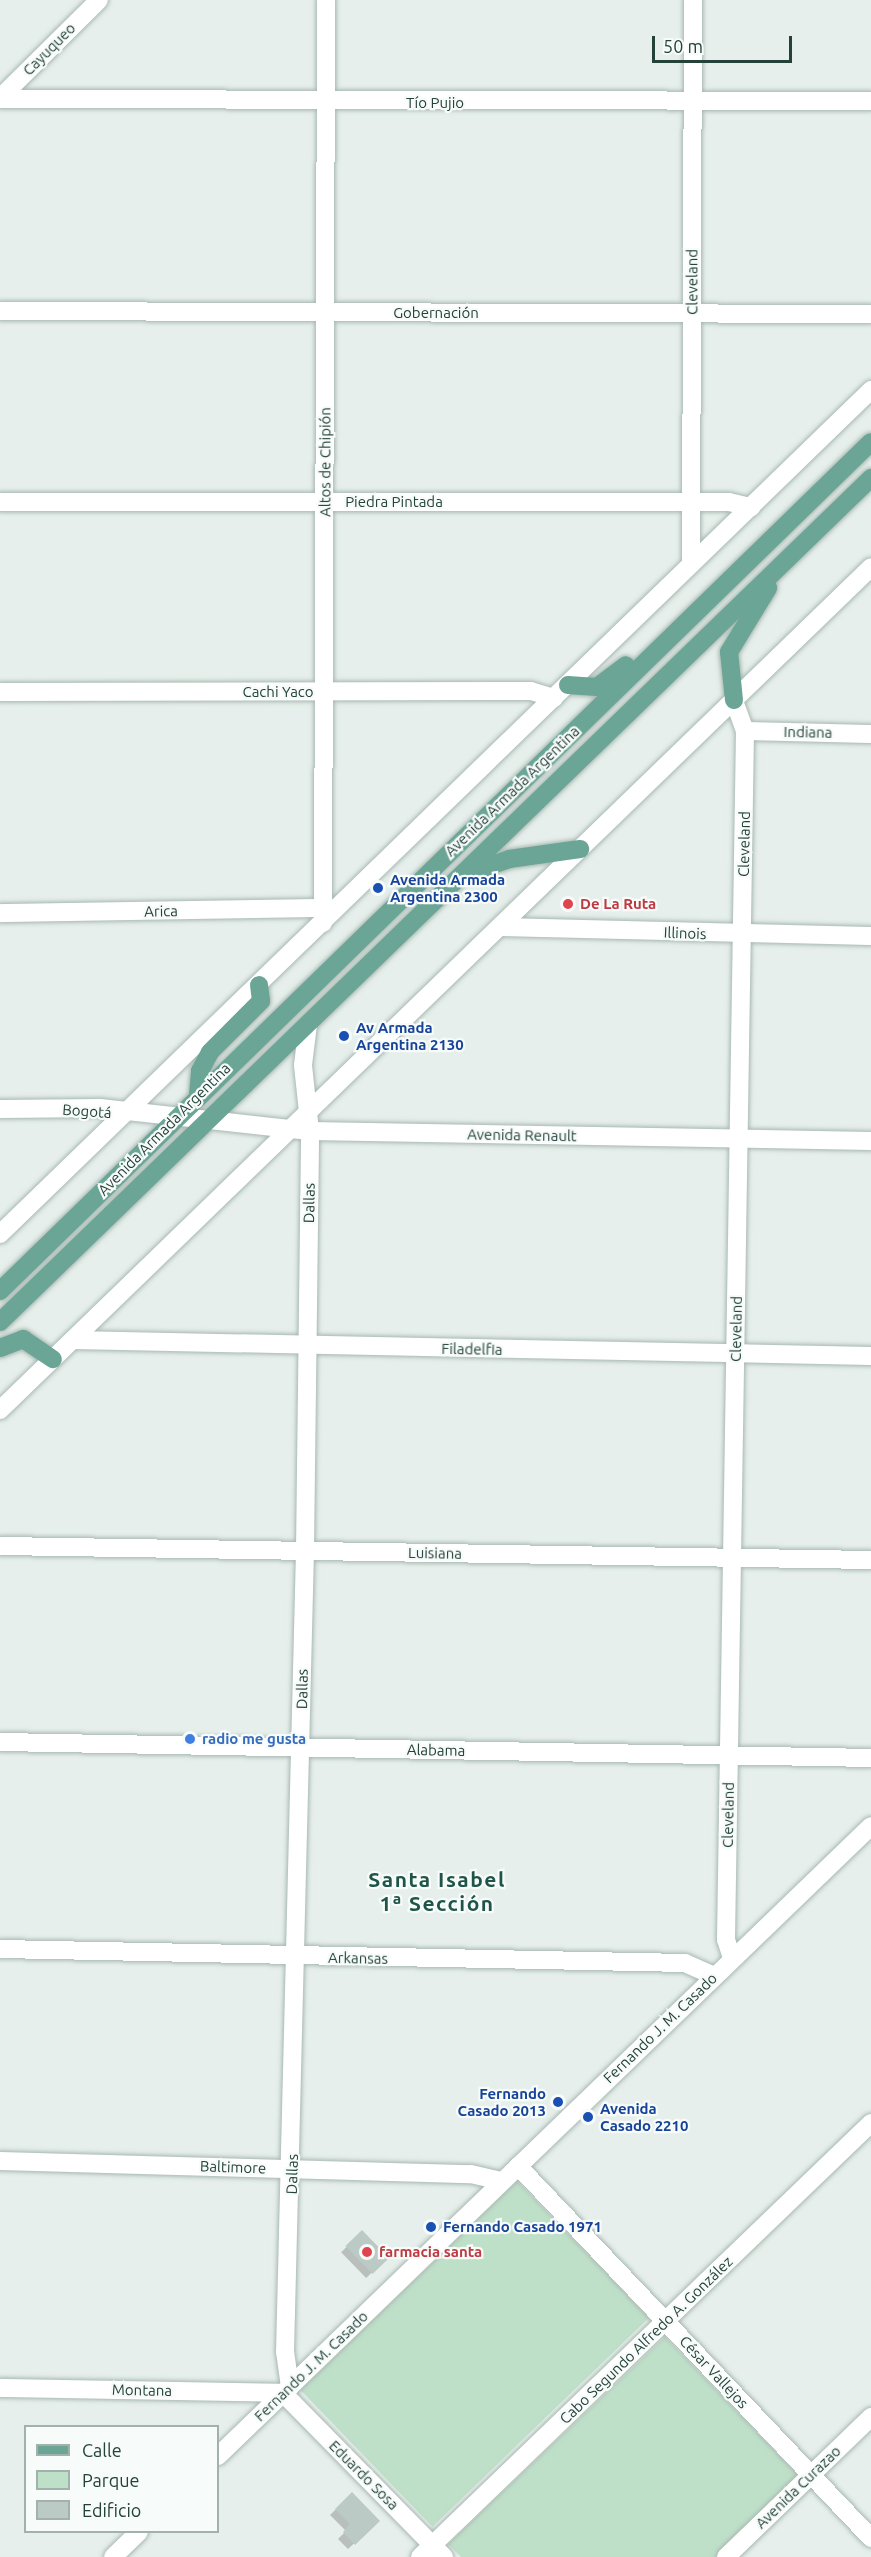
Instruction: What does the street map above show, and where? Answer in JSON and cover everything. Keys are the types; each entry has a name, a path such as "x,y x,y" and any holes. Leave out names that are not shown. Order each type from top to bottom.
{"main road":[{"name":"Avenida Armada Argentina","path":"0,1291 173,1119 871,442"},
{"name":"Avenida Armada Argentina","path":"0,1322 308,1027 871,478"},
{"path":"734,700 729,652 778,568"},
{"path":"568,685 585,689 609,680 680,615 725,585"},
{"path":"459,878 509,859 580,849"},
{"path":"198,1095 200,1071 210,1052 261,1001 259,985"},
{"path":"0,1348 23,1339 53,1359"}],"street":[{"name":"Cayuqueo","path":"0,98 99,0"},
{"name":"Altos de Chipión","path":"323,916 326,0"},
{"name":"Cleveland","path":"692,564 693,0"},
{"name":"Tío Pujio","path":"0,98 326,103 692,104 871,101"},
{"name":"Gobernación","path":"0,311 871,314"},
{"path":"0,1234 259,985 323,916 568,685 871,390"},
{"name":"Piedra Pintada","path":"0,502 692,503 751,507"},
{"path":"0,1410 310,1113 871,567"},
{"name":"Cachi Yaco","path":"0,692 531,691 554,698"},
{"name":"Cleveland","path":"732,1958 726,1940 745,731 734,700"},
{"name":"Indiana","path":"745,731 871,734"},
{"name":"Arica","path":"0,913 323,916"},
{"name":"Illinois","path":"500,927 871,936"},
{"name":"Dallas","path":"286,2390 285,2352 292,2169 305,1551 310,1113 303,1065 308,1027"},
{"name":"Bogotá","path":"0,1109 100,1108 124,1114 173,1119"},
{"name":"Avenida Renault","path":"173,1119 310,1131 871,1141"},
{"name":"Filadelfia","path":"73,1340 871,1356"},
{"name":"Luisiana","path":"0,1546 871,1560"},
{"name":"Alabama","path":"0,1742 871,1758"},
{"name":"Fernando J. M. Casado","path":"219,2455 871,1826"},
{"name":"Arkansas","path":"0,1948 295,1957 685,1963 714,1976"},
{"name":"Cabo Segundo Alfredo A. González","path":"432,2553 665,2321 871,2123"},
{"name":"Baltimore","path":"0,2161 471,2174 502,2181"},
{"name":"César Vallejos","path":"518,2166 871,2538"},
{"name":"Montana","path":"0,2388 286,2390"},
{"name":"Eduardo Sosa","path":"286,2390 432,2553"},
{"name":"Avenida Curazao","path":"726,2557 871,2417"},
{"path":"112,2557 138,2533"}],"green space":[{"path":"517,2181 649,2318 432,2527 300,2390"},
{"path":"665,2337 800,2477 716,2557 461,2557 448,2544"}],"building":[{"name":"farmacia santa","path":"362,2230 389,2258 373,2274 345,2246"},
{"path":"352,2492 380,2521 355,2545 343,2532 350,2524 335,2509"}],"place":[{"name":"Avenida Armada Argentina 2300","path":"378,888"},
{"name":"De La Ruta","path":"568,904"},
{"name":"Av Armada Argentina 2130","path":"344,1036"},
{"name":"radio me gusta","path":"190,1739"},
{"name":"Fernando Casado 2013","path":"558,2102"},
{"name":"Avenida Casado 2210","path":"588,2117"},
{"name":"Fernando Casado 1971","path":"431,2227"},
{"name":"farmacia santa","path":"367,2252"}],"district":[{"name":"Santa Isabel 1ª Sección","path":"437,1891"}]}
